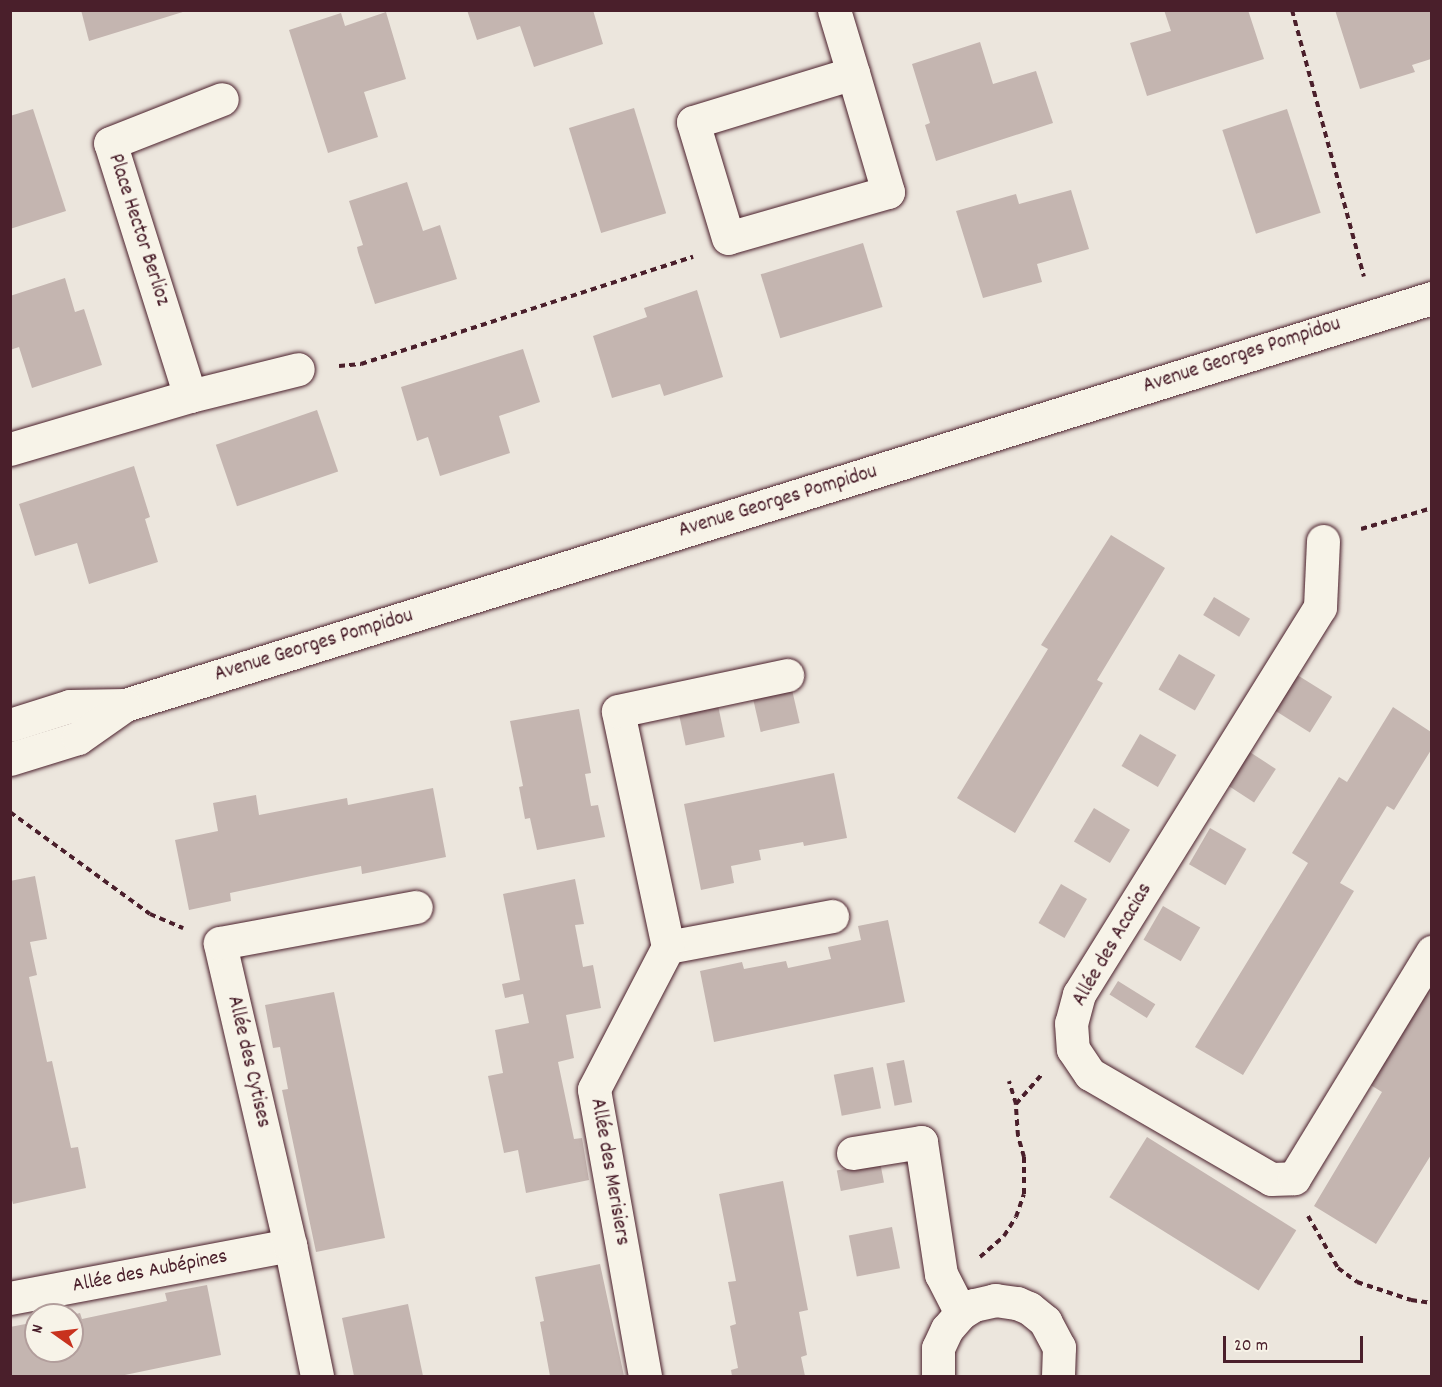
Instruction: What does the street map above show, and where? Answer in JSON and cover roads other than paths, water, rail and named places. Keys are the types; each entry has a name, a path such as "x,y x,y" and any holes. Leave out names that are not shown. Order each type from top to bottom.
{"street":[{"path":"834,10 853,73 888,192 728,238 693,122 853,73"},
{"name":"Place Hector Berlioz","path":"190,396 110,143 222,99"},
{"name":"Avenue Georges Pompidou","path":"10,725 70,706 124,705 929,456 1374,313 1431,298"},
{"path":"10,449 190,396 298,369"},
{"name":"Allée des Acacias","path":"1323,541 1320,607 1079,994 1071,1023 1073,1049 1089,1074 1271,1179 1294,1179 1431,952"},
{"path":"787,675 618,711 668,947 832,916"},
{"name":"Avenue Georges Pompidou","path":"10,759 78,738 124,705"},
{"name":"Allée des Cytises","path":"317,1377 290,1245 220,943 416,907"},
{"name":"Allée des Merisiers","path":"645,1377 594,1089 668,947"},
{"path":"853,1153 921,1142 941,1274 961,1313"},
{"name":"Allée des Aubépines","path":"10,1298 290,1245"},
{"path":"938,1377 938,1348 947,1329 961,1313 974,1305 995,1300 1017,1303 1029,1308 1046,1322 1059,1347 1058,1377"}]}
